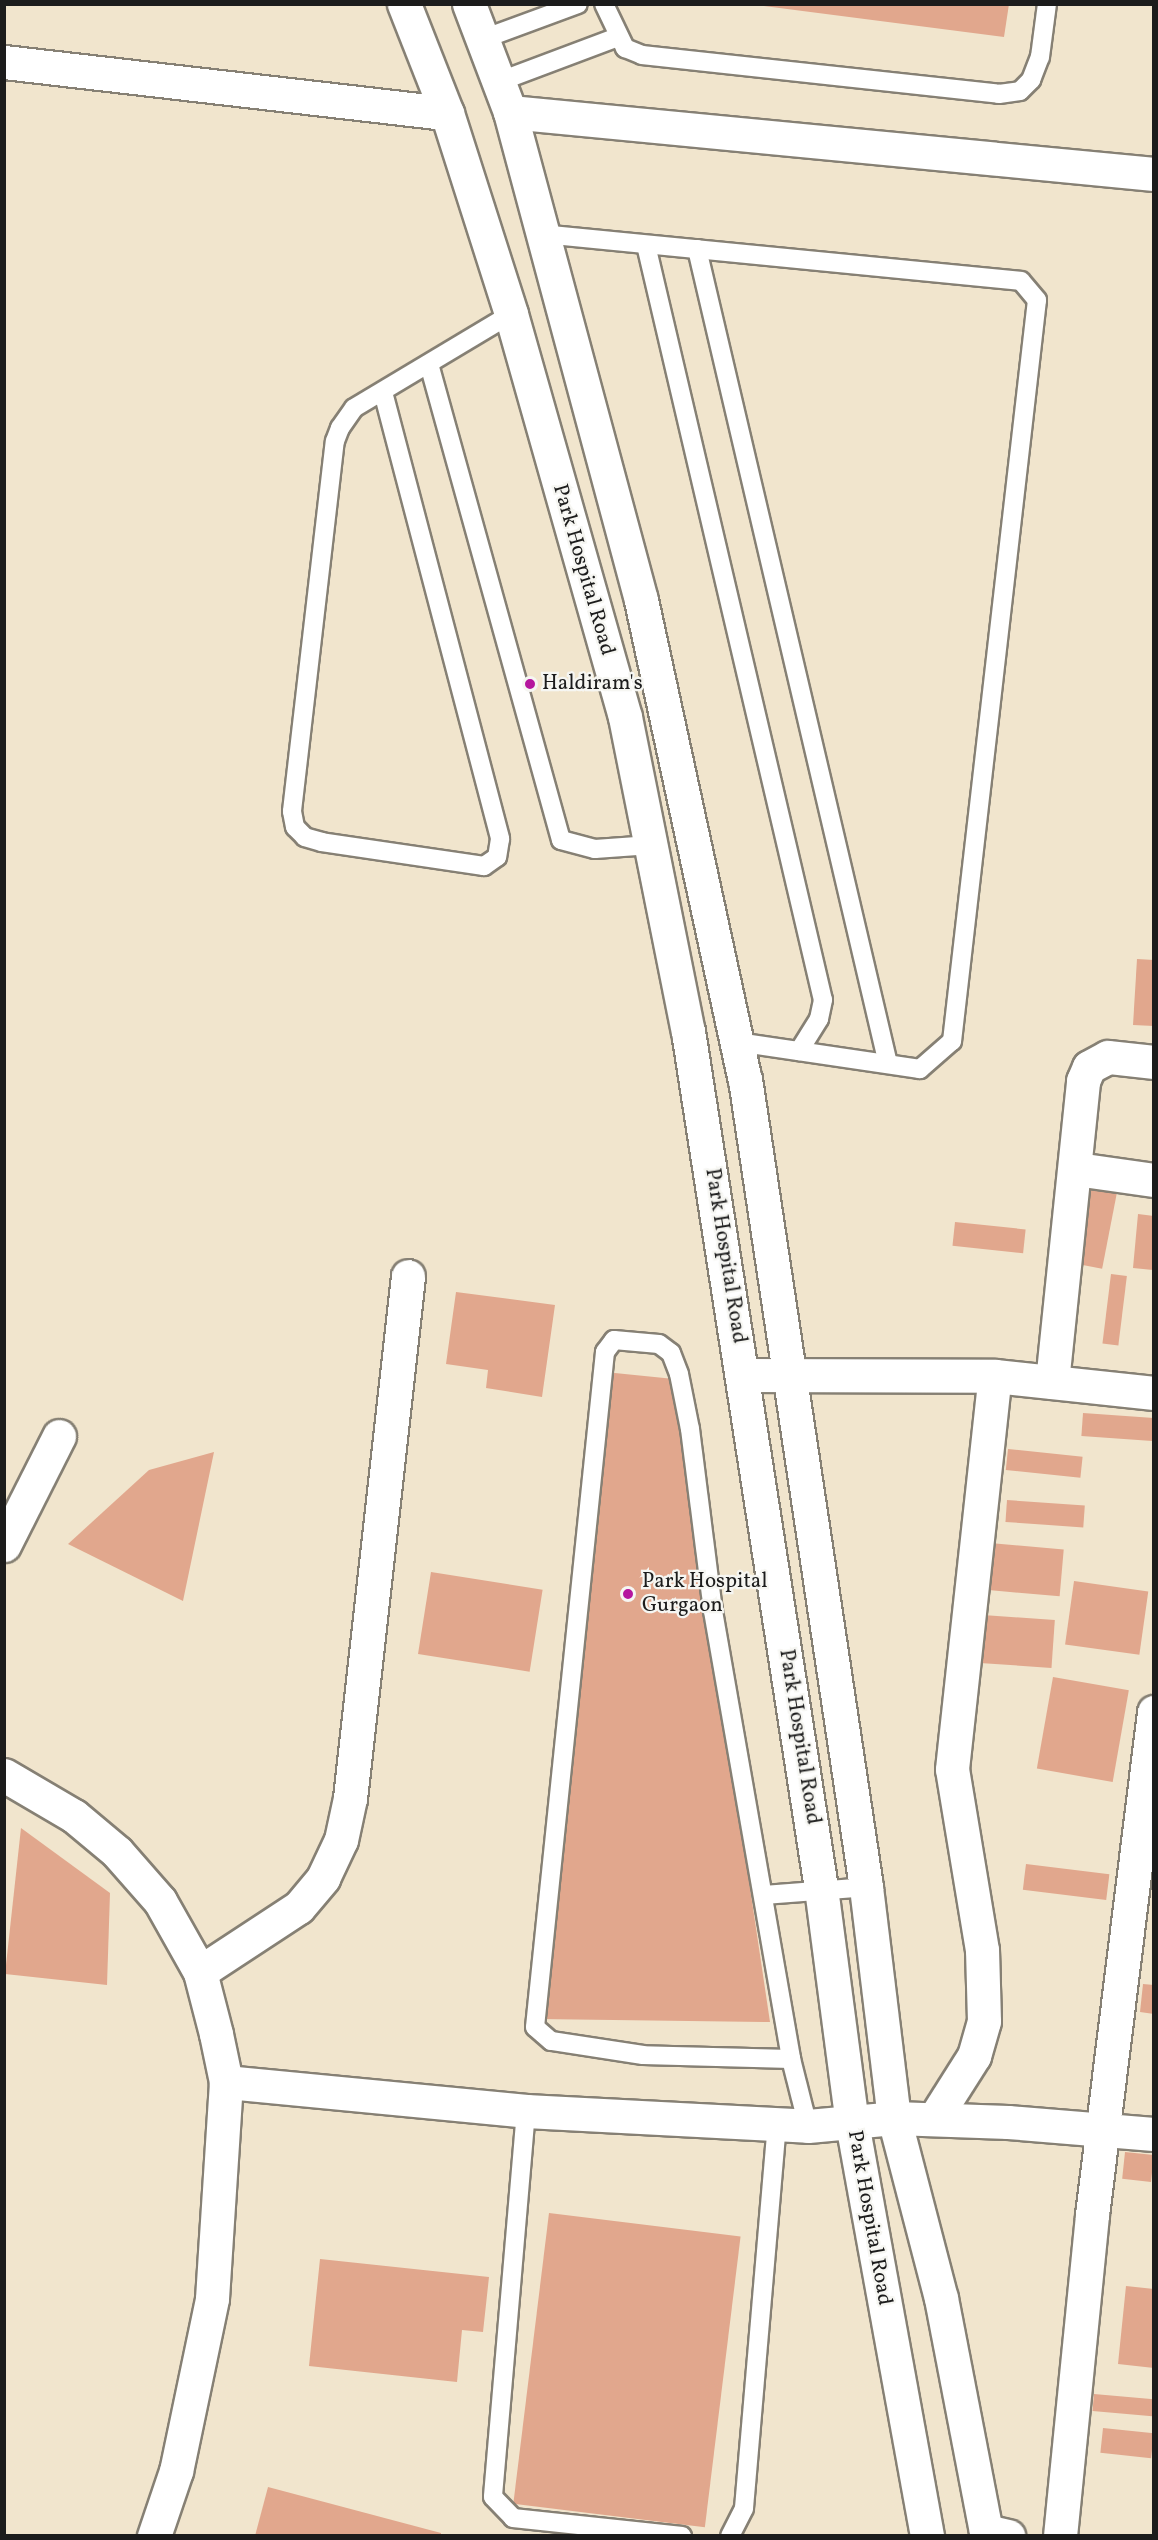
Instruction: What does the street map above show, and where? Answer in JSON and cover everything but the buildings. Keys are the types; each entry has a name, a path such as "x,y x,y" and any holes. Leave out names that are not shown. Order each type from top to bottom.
{"street":[{"name":"Park Hospital Road","path":"404,4 447,113 511,314 625,717 688,1031 745,1375 821,1888 852,2123 927,2535"},
{"name":"Park Hospital Road","path":"469,4 510,112 641,600 737,1042 866,1887 894,2118 941,2298 994,2534"},
{"path":"4,62 447,113"},
{"path":"510,112 1154,174"},
{"path":"1052,1382 1076,1169 1083,1081 1089,1067 1108,1057 1154,1062"},
{"path":"1076,1169 1154,1180"},
{"path":"200,1972 299,1907 323,1878 341,1840 350,1797 408,1276"},
{"path":"745,1375 788,1373 995,1376 1154,1392"},
{"path":"934,2119 974,2056 984,2021 982,1950 952,1769 995,1376"},
{"path":"4,1545 59,1436"},
{"path":"1060,2535 1092,2215 1105,2129 1154,1712"},
{"path":"4,1775 74,1816 117,1852 160,1901 200,1972 226,2082 212,2299 176,2471 154,2535"},
{"path":"226,2082 526,2111 793,2125 852,2123 894,2118 934,2119 1154,2134"}],"lane":[{"path":"483,39 578,4"},
{"path":"603,4 625,48 642,55 999,94 1020,91 1031,80 1040,57 1047,4"},
{"path":"498,82 618,36"},
{"path":"542,234 1021,281 1038,300 952,1041 920,1069 737,1042"},
{"path":"646,245 823,1000 819,1019 799,1051"},
{"path":"697,249 888,1064"},
{"path":"383,392 500,839 498,857 484,866 322,842 305,837 295,827 293,800 335,441 354,408 511,314"},
{"path":"429,364 561,840 595,849 651,845"},
{"path":"730,2535 744,2508 793,2125 791,2059 713,1611 679,1374 671,1353 659,1344 614,1340 605,1352 535,2027 551,2041 643,2055 791,2059"},
{"path":"763,1895 821,1888 866,1887"},
{"path":"526,2111 493,2497 513,2518 682,2535"}],"place":[{"name":"Haldiram's","path":"530,684"},
{"name":"Park Hospital Gurgaon","path":"628,1594"}]}
